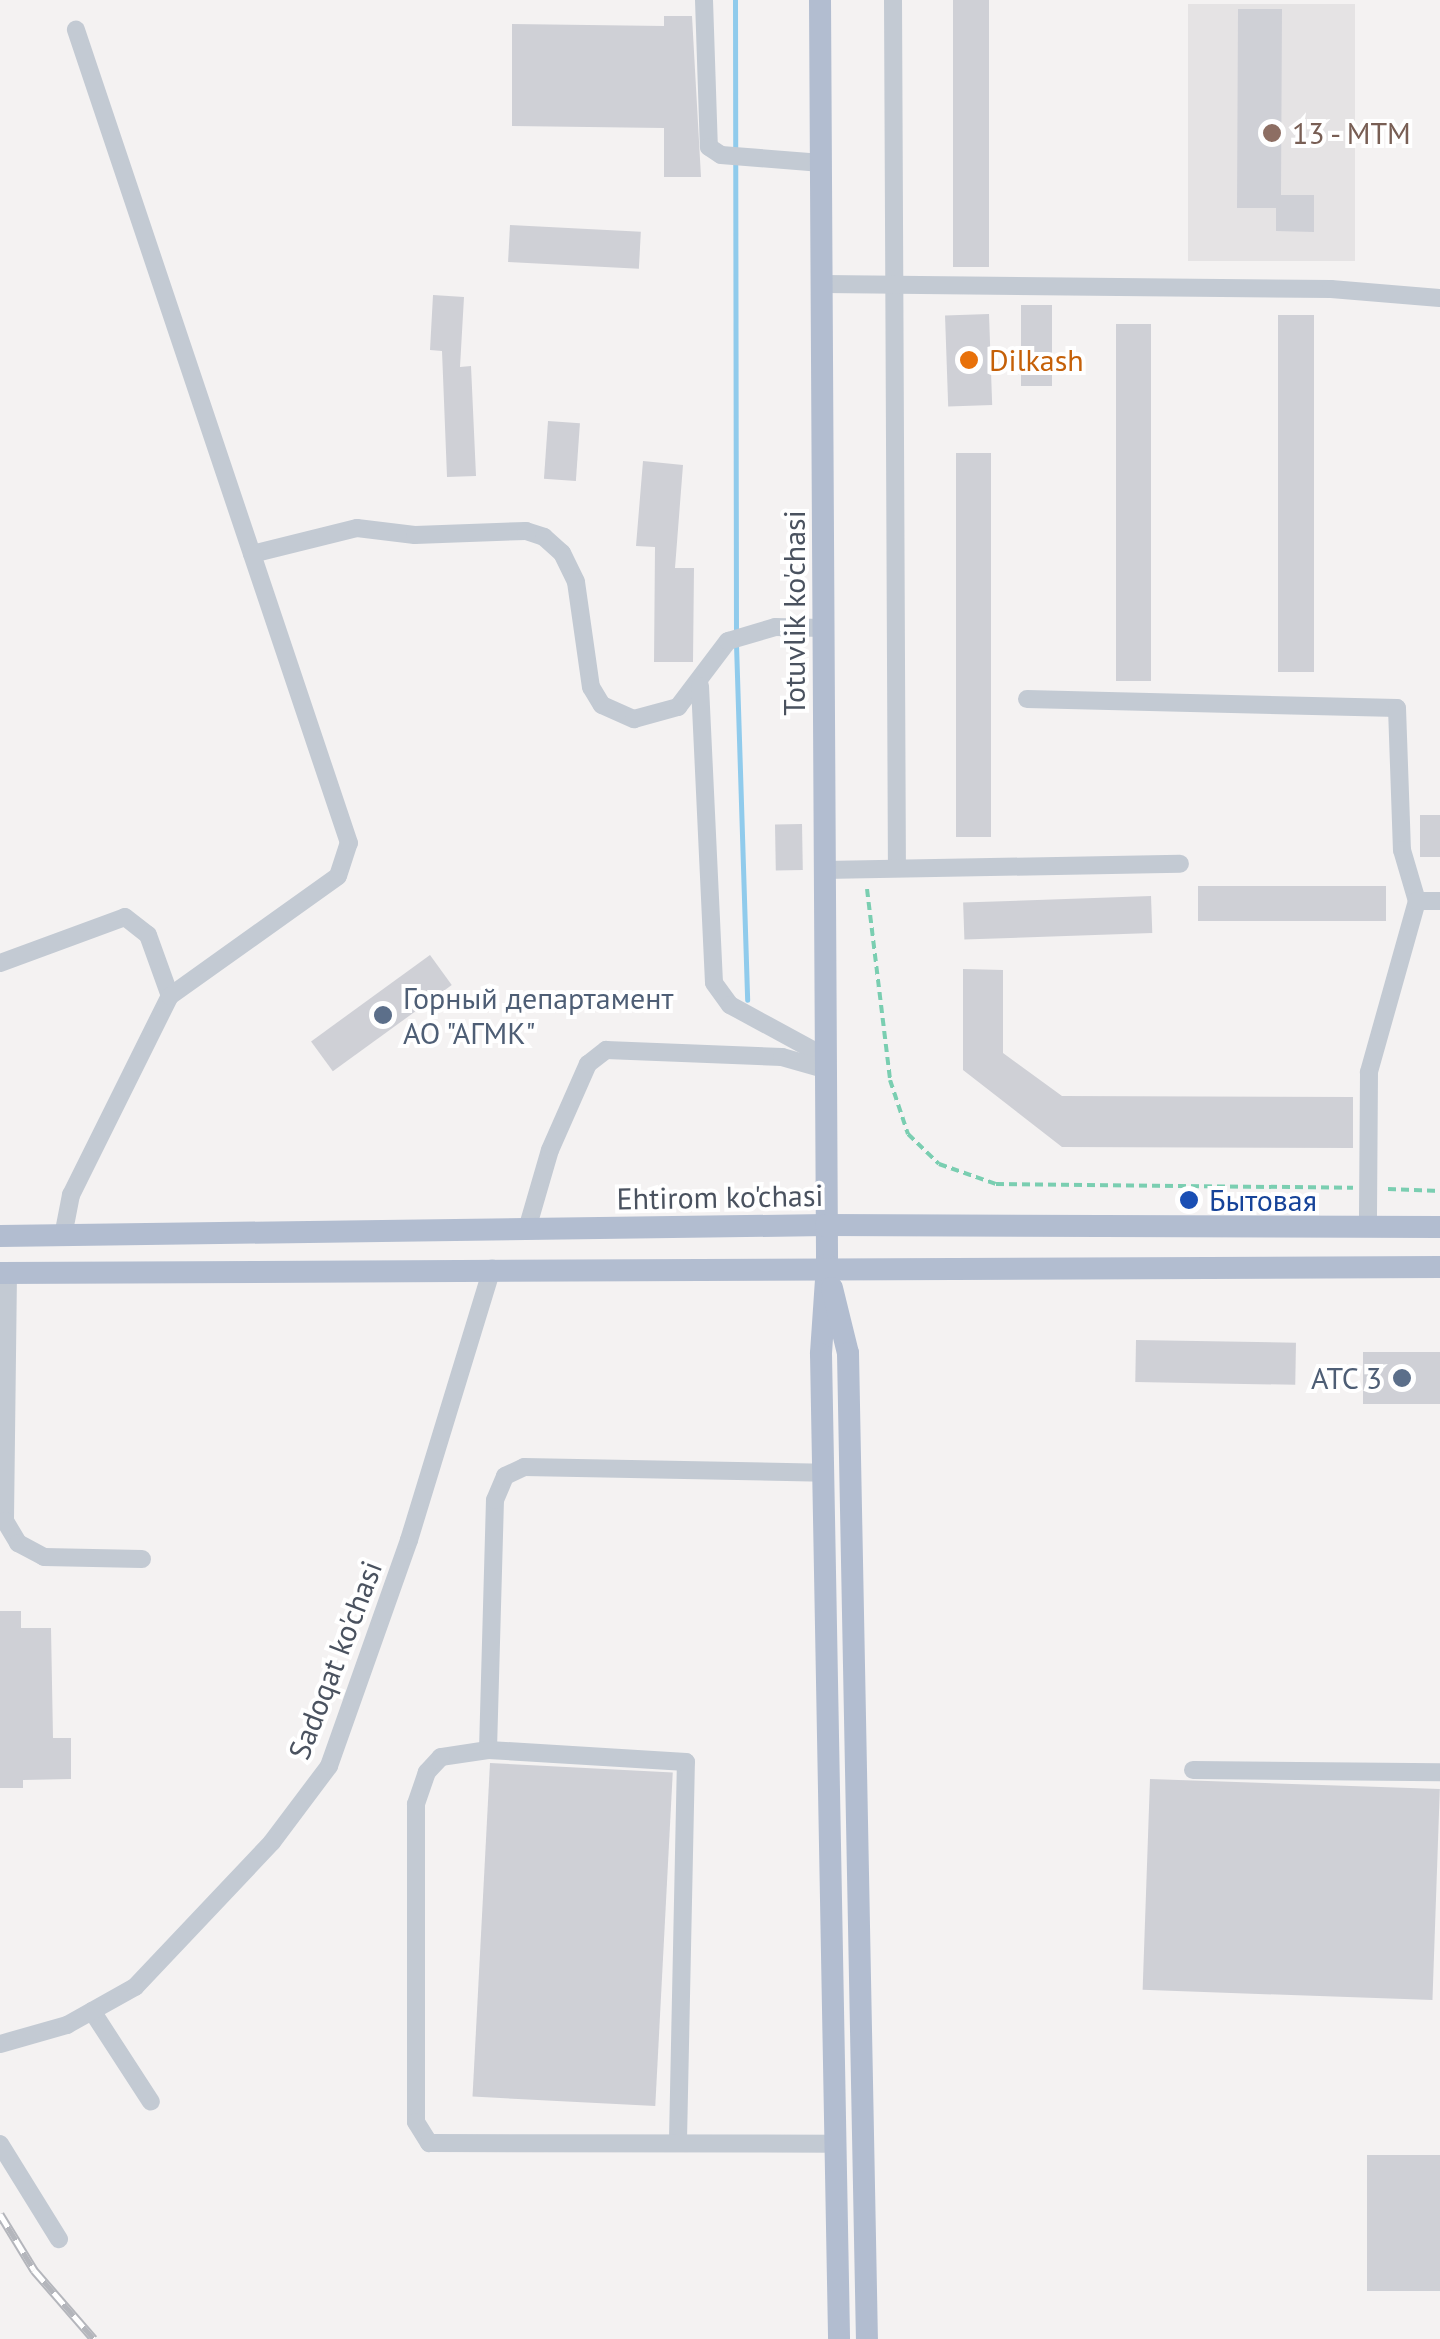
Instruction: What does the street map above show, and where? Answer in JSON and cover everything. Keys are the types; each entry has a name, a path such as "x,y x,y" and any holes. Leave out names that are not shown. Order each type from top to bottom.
{"main road":[{"name":"Totuvlik ko'chasi","path":"820,0 827,1265"},
{"name":"Ehtirom ko'chasi","path":"0,1236 826,1225 1440,1227"},
{"path":"827,1265 824,1473 839,2339"},
{"path":"827,1265 848,1353 867,2339"},
{"path":"4,1273 827,1265 1440,1268"}],"street":[{"path":"704,0 708,147 738,156 822,162"},
{"path":"892,0 898,868"},
{"path":"63,1236 71,1195 170,996 338,876 348,861 349,843 76,30"},
{"path":"824,284 1331,289 1440,298"},
{"path":"252,554 357,528 415,534 526,532 562,553 576,582 584,656 602,705 634,719 658,716 700,686 736,638 775,627 824,628"},
{"path":"700,686 714,982 730,1006 824,1062"},
{"path":"1027,699 1397,708 1402,850 1417,901 1369,1072 1368,1227"},
{"path":"824,870 1180,864"},
{"path":"1417,901 1440,901"},
{"path":"0,963 125,917 148,935 170,996"},
{"path":"527,1229 550,1150 588,1064 606,1050 824,1062"},
{"name":"Sadoqat ko'chasi","path":"0,2044 92,2011 134,1987 272,1842 330,1766 409,1540 492,1268"},
{"path":"4,1273 5,1521 18,1543 44,1557 142,1560"},
{"path":"488,1750 495,1500 505,1476 524,1467 824,1473"},
{"path":"678,2140 686,1762 488,1750 441,1757 427,1772 416,1804 416,2122 429,2142 678,2140 836,2144"},
{"path":"1194,1770 1440,1772"},
{"path":"92,2011 151,2102"},
{"path":"0,2144 59,2238"}],"path":[{"path":"865,869 890,1080 908,1134 940,1164 996,1184 1440,1190"}],"shaded area":[{"name":"13 - MTM","path":"1188,4 1355,4 1355,261 1188,261"}],"building":[{"path":"953,0 989,0 989,267 953,267"},
{"path":"1238,9 1282,9 1281,195 1314,195 1314,232 1276,231 1276,208 1237,208"},
{"path":"664,16 692,16 701,177 664,177 664,128 512,126 512,24 664,26"},
{"path":"510,225 641,232 639,269 508,262"},
{"path":"433,295 464,297 460,367 471,366 476,476 447,477 442,351 430,350"},
{"path":"1021,305 1052,305 1052,386 1021,386"},
{"name":"Dilkash","path":"989,314 992,405 948,406 945,316"},
{"path":"1278,315 1314,315 1314,672 1278,672"},
{"path":"1116,324 1151,324 1151,681 1116,681"},
{"path":"548,421 580,423 576,481 544,479"},
{"path":"956,453 991,453 991,837 956,837"},
{"path":"643,461 683,465 675,568 694,568 693,662 654,662 655,547 636,546"},
{"path":"1420,815 1440,815 1440,857 1420,857"},
{"path":"775,824 802,824 803,870 776,870"},
{"path":"1198,886 1386,886 1386,921 1198,921"},
{"path":"1151,896 1152,933 964,940 963,903"},
{"name":"Горный департамент АО \"АГМК\"","path":"430,955 452,985 333,1071 311,1041"},
{"path":"963,969 1003,970 1003,1053 1062,1096 1353,1097 1353,1148 1062,1147 963,1070"},
{"path":"1136,1340 1296,1343 1295,1385 1135,1382"},
{"name":"АТС 3","path":"1363,1352 1440,1352 1440,1404 1363,1404"},
{"path":"0,1611 21,1611 21,1628 51,1628 53,1738 71,1738 71,1779 23,1780 23,1788 0,1788"},
{"path":"490,1763 673,1773 655,2106 473,2097"},
{"path":"1150,1779 1440,1789 1432,2000 1143,1990"},
{"path":"1367,2155 1440,2155 1440,2291 1367,2291"}],"waterway":[{"path":"735,0 736,633"},
{"path":"736,644 747,1000"}],"railway":[{"path":"0,2214 34,2270 94,2339"}],"place":[{"name":"13 - MTM","path":"1272,133"},
{"name":"Dilkash","path":"969,360"},
{"name":"Горный департамент АО \"АГМК\"","path":"383,1015"},
{"name":"Бытовая","path":"1189,1200"},
{"name":"АТС 3","path":"1402,1378"}]}
